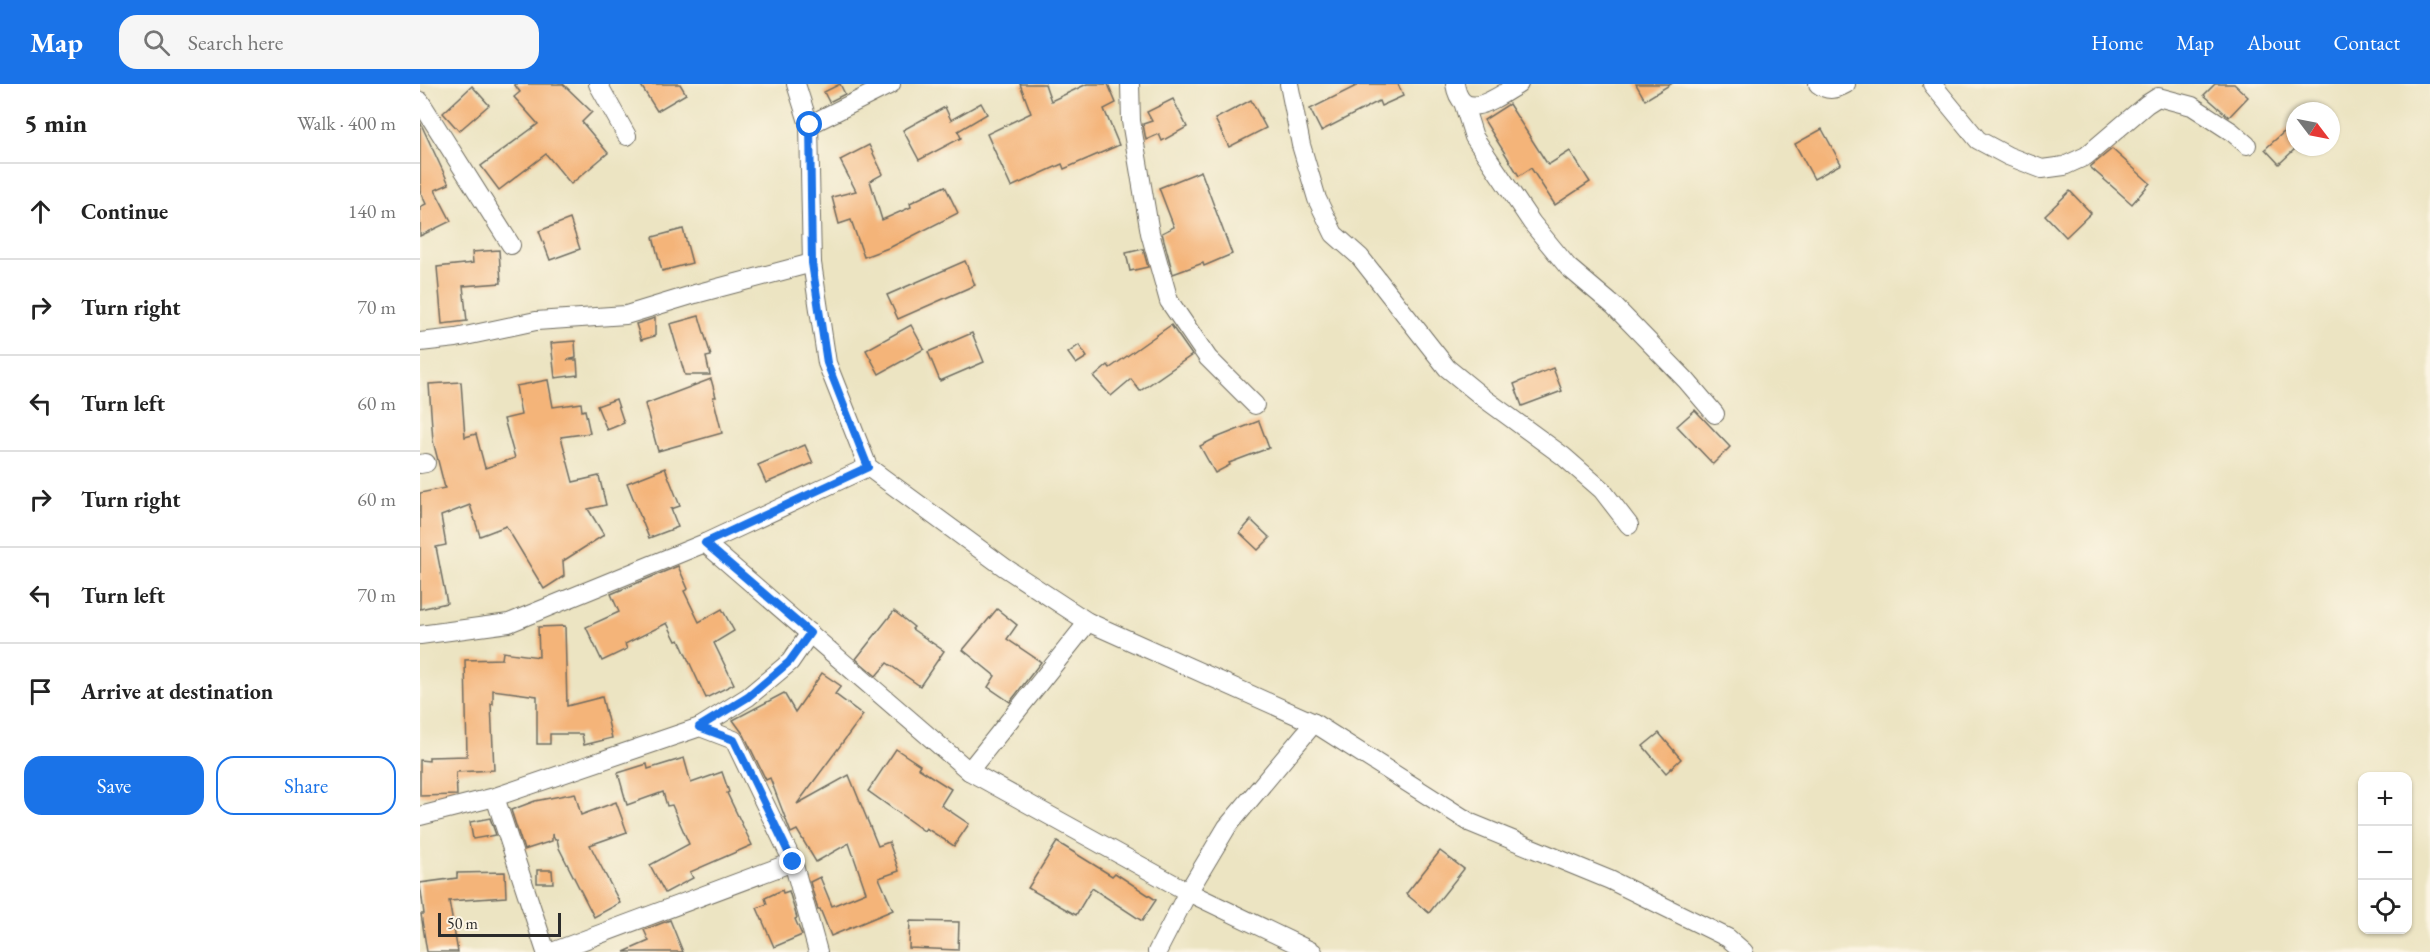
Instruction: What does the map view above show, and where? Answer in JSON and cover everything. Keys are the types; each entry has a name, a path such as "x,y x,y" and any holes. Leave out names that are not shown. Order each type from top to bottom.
{"street":[{"path":"598,84 627,136"},
{"path":"796,84 810,125 812,263 827,363 868,467 1004,567 1088,621 1314,723 1471,823 1610,880 1728,938 1744,952"},
{"path":"810,125 891,84"},
{"path":"1130,84 1131,122 1150,233 1169,301 1208,358 1255,405"},
{"path":"1289,84 1301,145 1317,199 1334,234 1360,257 1448,368 1485,399 1563,456 1602,490 1629,525"},
{"path":"1455,84 1474,137 1532,223 1568,267 1614,306 1686,380 1715,414"},
{"path":"1463,102 1472,106 1482,105 1520,84"},
{"path":"1818,84 1835,90 1846,84"},
{"path":"1932,84 1977,140 2008,156 2042,169 2064,166 2086,156 2158,97 2192,106 2232,132 2247,145"},
{"path":"420,101 511,245"},
{"path":"420,342 456,338 536,321 626,315 812,263"},
{"path":"420,635 509,623 705,543 868,467"},
{"path":"705,543 969,771 1188,892 1313,952"},
{"path":"969,771 1088,621"},
{"path":"420,816 495,796 699,727 748,697 789,662 810,633"},
{"path":"1157,952 1188,892 1227,827 1314,723"},
{"path":"699,727 734,740 793,862 818,952"},
{"path":"495,796 546,952"},
{"path":"552,952 793,862"}],"building":[{"path":"514,84 563,84 592,112 582,122 608,153 571,184 546,154 499,190 481,166 538,124 514,97 520,92"},
{"path":"640,84 680,84 686,94 657,111"},
{"path":"840,84 845,94 829,102 824,92"},
{"path":"1020,84 1045,84 1051,101 1087,84 1108,84 1116,103 1104,109 1119,145 1064,169 1062,164 1011,187 987,134 1031,113"},
{"path":"1360,84 1398,84 1403,96 1381,106 1379,101 1321,131 1310,109"},
{"path":"1636,84 1671,84 1645,100"},
{"path":"2215,84 2234,84 2248,97 2229,117 2204,95"},
{"path":"472,86 489,105 459,131 443,113"},
{"path":"1173,99 1187,127 1162,141 1159,134 1146,140 1143,124 1152,121 1147,112"},
{"path":"1251,100 1266,128 1229,147 1215,119"},
{"path":"981,103 987,114 958,131 961,138 919,160 903,130 945,107 951,120"},
{"path":"1509,104 1548,165 1570,151 1590,182 1555,205 1531,168 1519,176 1484,120"},
{"path":"420,122 449,184 435,190 451,221 420,236 420,207 426,204 420,191"},
{"path":"1822,129 1841,164 1814,179 1795,144"},
{"path":"2286,130 2288,156 2279,164 2265,149"},
{"path":"869,145 883,174 870,181 882,220 911,207 910,203 945,186 958,213 891,247 864,257 851,220 839,224 832,197 856,191 840,160"},
{"path":"2112,149 2150,183 2132,204 2090,167"},
{"path":"1201,171 1232,254 1204,266 1203,263 1173,274 1162,233 1174,227 1159,188"},
{"path":"2070,191 2091,213 2066,237 2045,215"},
{"path":"570,219 580,249 550,260 539,231"},
{"path":"683,229 692,263 662,271 653,237"},
{"path":"1143,249 1148,267 1130,271 1126,253"},
{"path":"499,250 501,283 463,286 467,321 442,324 437,267 473,263 472,252"},
{"path":"965,261 975,285 898,319 887,295"},
{"path":"699,316 711,356 706,357 710,375 685,375 670,324"},
{"path":"655,318 655,336 641,340 636,324"},
{"path":"911,325 924,349 879,374 866,350"},
{"path":"1171,325 1192,355 1140,391 1131,379 1111,396 1094,377 1108,365 1110,368"},
{"path":"972,333 984,362 940,381 928,352"},
{"path":"575,341 576,358 567,360 577,360 578,375 555,378 551,343"},
{"path":"1079,345 1087,357 1076,364 1068,353"},
{"path":"1553,368 1562,391 1522,406 1514,384"},
{"path":"711,379 722,433 658,451 645,404"},
{"path":"548,380 553,407 581,403 582,411 585,410 590,433 561,437 573,482 599,476 606,505 588,509 604,535 563,561 564,576 544,589 506,526 480,536 470,505 441,516 446,545 436,547 447,603 420,609 420,493 445,488 433,441 429,384 461,382 465,437 476,434 485,468 515,458 504,419 521,415 516,386"},
{"path":"616,399 624,423 607,430 597,406"},
{"path":"1695,410 1730,447 1713,464 1677,426"},
{"path":"1259,421 1269,448 1229,463 1230,465 1215,473 1200,446"},
{"path":"805,445 813,463 766,483 758,465"},
{"path":"665,468 680,506 671,509 678,527 649,538 627,483"},
{"path":"1251,520 1270,538 1258,550 1240,533"},
{"path":"678,566 688,589 684,591 699,622 722,609 734,631 714,643 734,684 706,698 679,640 676,641 667,623 625,644 627,649 602,661 586,627 619,612 611,594"},
{"path":"997,609 1017,625 1007,639 1041,662 1010,702 988,687 995,676 963,650"},
{"path":"894,611 914,627 912,629 944,651 920,686 887,663 876,676 856,659"},
{"path":"565,626 567,706 602,697 612,738 584,745 582,734 550,734 550,744 537,744 537,696 493,690 493,704 491,704 494,770 456,772 457,795 420,796 420,760 429,761 429,757 467,756 465,660 502,659 503,652 539,657 538,627"},
{"path":"822,673 841,686 835,694 863,715 797,804 849,775 878,846 889,842 899,871 879,878 893,910 831,936 820,909 818,910 810,882 820,877 832,906 866,892 849,843 816,862 797,830 791,833 770,778 766,780 744,735 733,720 784,693 795,712"},
{"path":"1659,733 1681,759 1666,773 1643,746"},
{"path":"896,749 920,765 918,768 951,789 941,805 969,824 954,846 926,828 924,831 868,791"},
{"path":"684,758 691,783 722,772 729,792 727,793 752,845 690,872 693,878 665,893 650,865 689,844 672,805 667,806 663,792 627,805 618,773 647,764 648,769"},
{"path":"575,793 581,815 616,802 627,832 590,845 620,903 594,917 559,848 557,839 555,840 552,834 552,841 524,850 511,810 535,801"},
{"path":"490,818 496,835 473,839 470,822"},
{"path":"1057,842 1112,876 1115,873 1156,900 1142,921 1092,888 1076,915 1028,888"},
{"path":"1440,851 1464,869 1429,913 1406,894"},
{"path":"537,870 552,870 553,883 537,883"},
{"path":"505,872 506,897 449,901 458,952 427,952 421,914 424,914 420,883 457,878 457,873"},
{"path":"782,890 783,893 789,891 797,918 795,919 802,935 774,947 757,908 767,904 765,898"},
{"path":"670,920 683,952 624,952 649,941 644,930"},
{"path":"910,921 959,922 958,950 909,948"}],"route":[{"path":"793,862 734,740 699,727 748,697 789,662 810,633 705,543 868,467 827,363 812,263 810,125"}]}
